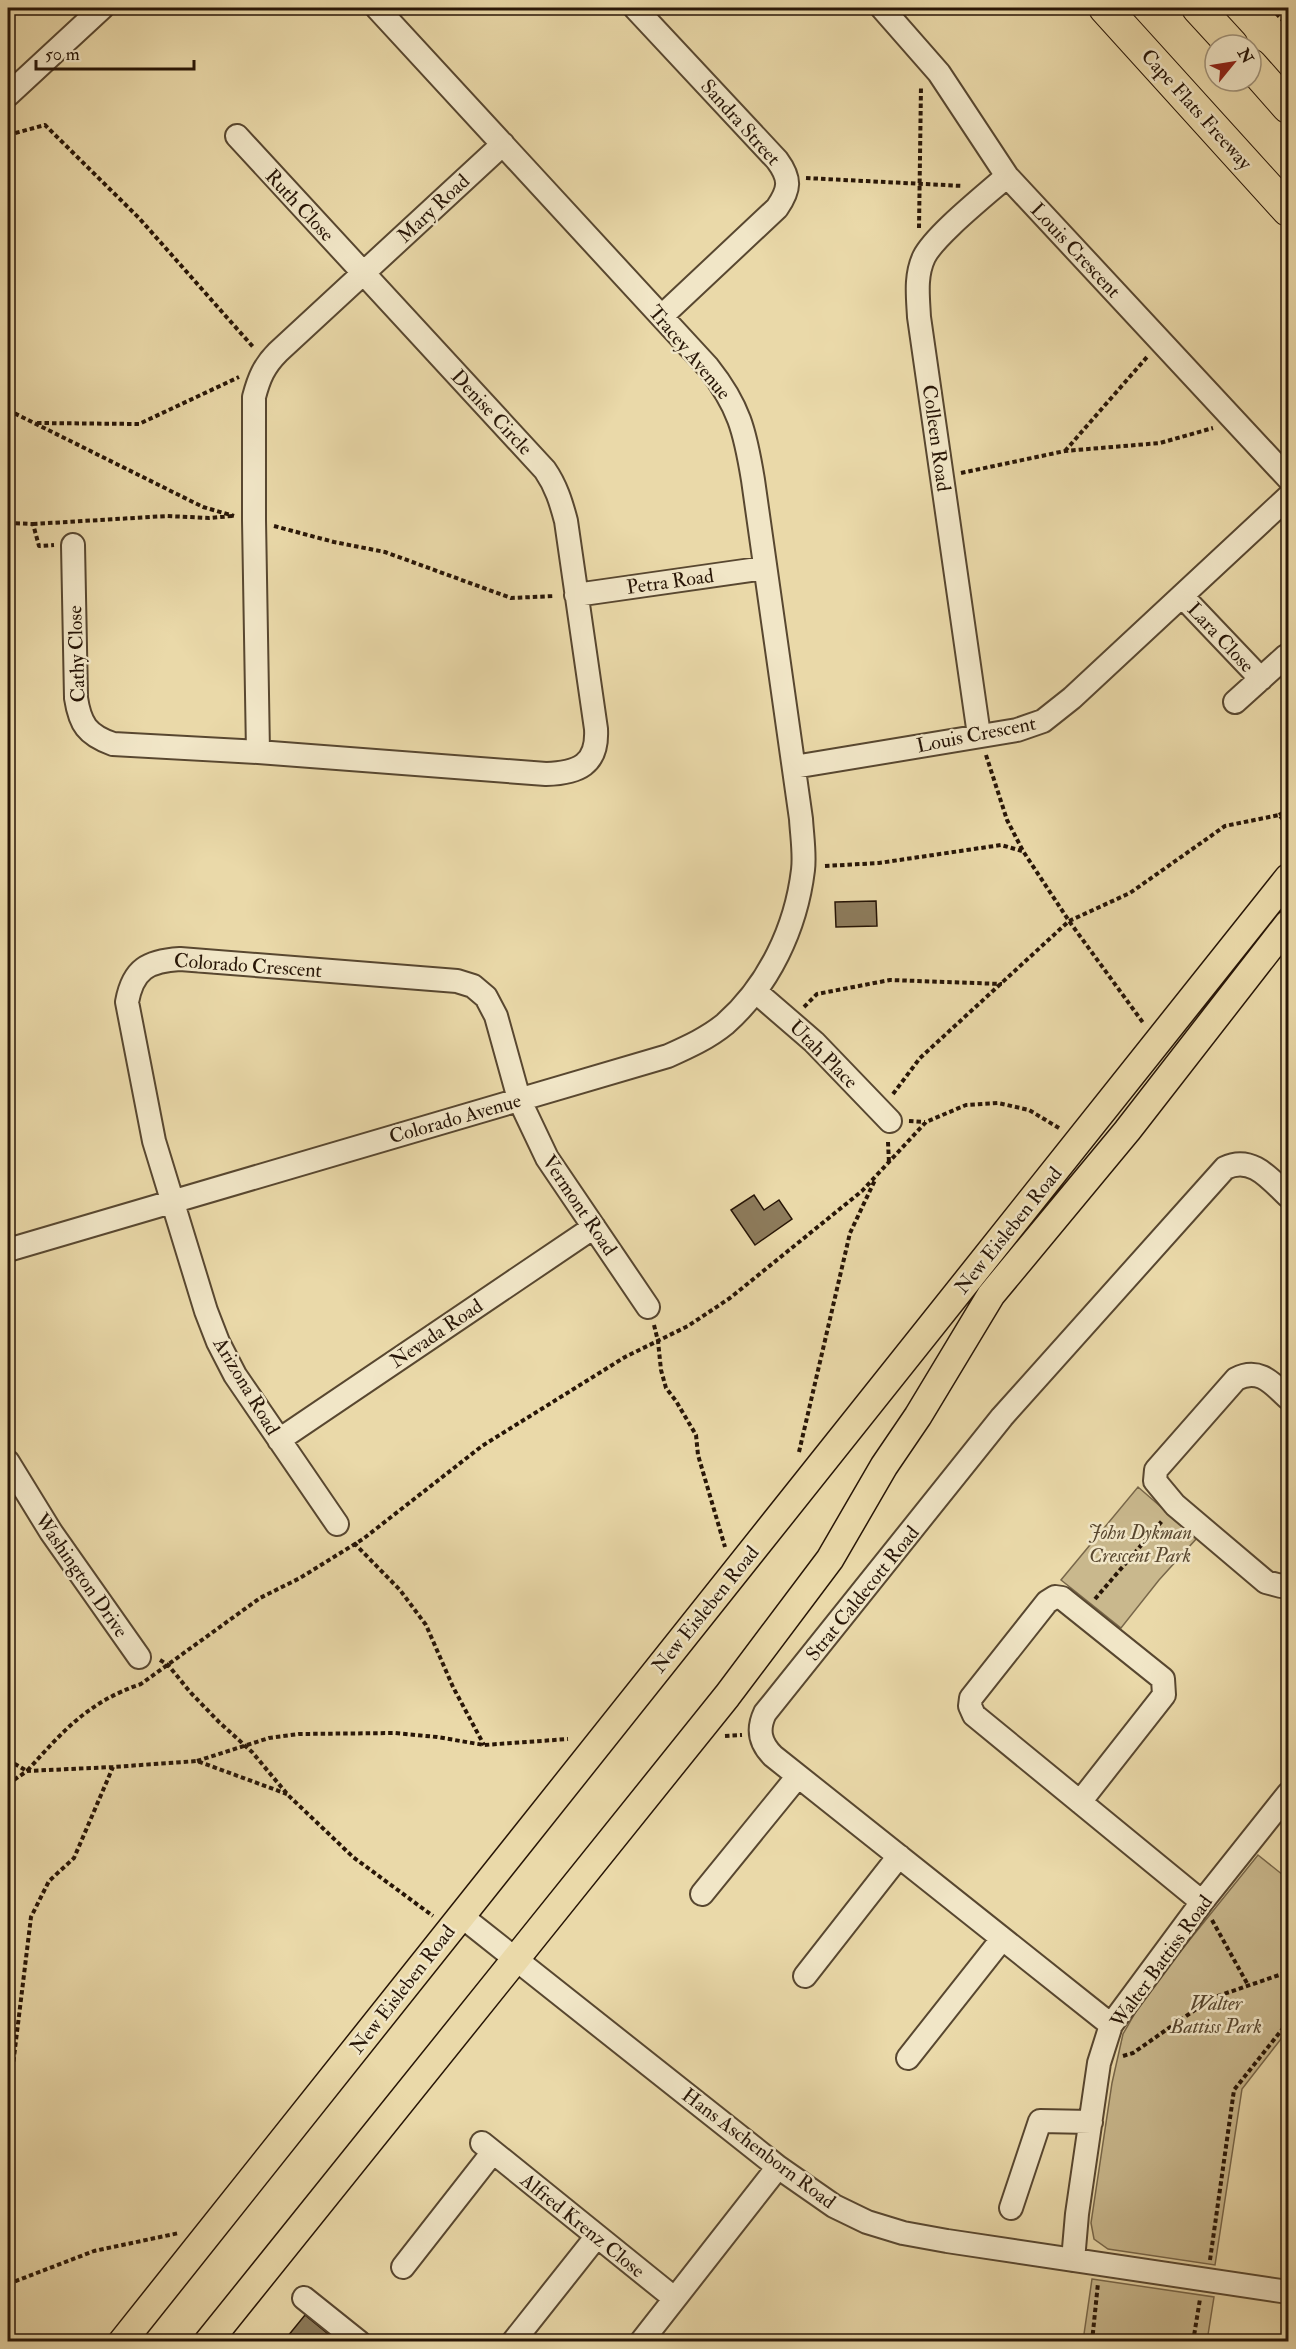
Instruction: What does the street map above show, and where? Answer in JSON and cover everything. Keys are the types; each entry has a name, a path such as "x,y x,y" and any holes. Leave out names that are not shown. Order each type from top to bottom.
{"highway":[{"name":"Cape Flats Freeway","path":"1105,8 1288,210"},
{"path":"1198,8 1222,33"},
{"path":"1263,78 1288,106"}],"main road":[{"name":"New Eisleben Road","path":"122,2342 448,1916 1288,878"},
{"name":"New Eisleben Road","path":"208,2342 727,1696 830,1559 884,1466 918,1416 991,1295 1127,1131 1288,924"}],"street":[{"path":"8,95 102,8"},
{"name":"Tracey Avenue","path":"377,8 662,316 719,382 736,410 747,447 765,568 801,819 803,868"},
{"name":"Sandra Street","path":"635,8 777,160 788,182 786,195 777,208 662,316"},
{"name":"Louis Crescent","path":"882,8 939,73 1007,176 1288,478"},
{"name":"Ruth Close","path":"237,136 363,273"},
{"name":"Mary Road","path":"363,273 503,144"},
{"name":"Colleen Road","path":"979,735 919,317 917,283 924,257 942,235 1007,176"},
{"path":"258,752 254,397 259,377 267,363 363,273"},
{"name":"Denise Circle","path":"258,752 562,774 586,763 594,753 597,744 566,520 554,482 363,273"},
{"name":"Louis Crescent","path":"794,767 1017,730 1044,721 1072,698 1288,497"},
{"name":"Cathy Close","path":"73,545 74,674 79,714 86,729 98,739 113,744 258,752"},
{"name":"Petra Road","path":"576,595 765,568"},
{"name":"Lara Close","path":"1182,596 1261,679"},
{"name":"Lara Close","path":"1235,702 1286,656"},
{"name":"Colorado Avenue","path":"8,1250 668,1056 699,1042 725,1023 755,991 777,957 790,927 799,896 803,868"},
{"name":"Colorado Crescent","path":"174,1200 154,1141 127,1002 130,987 137,975 148,965 161,960 180,959 457,981 473,986 486,998 496,1016 519,1099"},
{"name":"Utah Place","path":"755,991 814,1041 885,1116"},
{"name":"Vermont Road","path":"519,1099 547,1158 648,1307"},
{"name":"Strat Caldecott Road","path":"1111,2025 773,1756 763,1743 760,1727 765,1713 1002,1417 1225,1168 1242,1163 1250,1165 1287,1192"},
{"name":"Arizona Road","path":"174,1200 206,1311 218,1342 235,1375 337,1524"},
{"name":"Nevada Road","path":"279,1440 594,1227"},
{"path":"1288,1398 1268,1380 1256,1374 1242,1376 1231,1383 1156,1470 1155,1481 1175,1506 1266,1582 1281,1587 1288,1584"},
{"name":"Washington Drive","path":"8,1462 51,1532 139,1657"},
{"path":"1080,1802 1165,1691 1163,1679 1062,1598 1055,1597 1047,1602 971,1698 970,1706 975,1715 1080,1802 1202,1902"},
{"path":"702,1894 798,1776"},
{"name":"Walter Battiss Road","path":"1072,2260 1100,2063 1111,2025 1202,1902 1288,1794"},
{"path":"805,1976 899,1856"},
{"name":"Hans Aschenborn Road","path":"448,1916 516,1959 778,2167 834,2206 867,2222 903,2233 947,2241 1288,2292"},
{"path":"908,2058 1002,1939"},
{"path":"1011,2208 1041,2121 1091,2122"},
{"name":"Alfred Krenz Close","path":"403,2267 487,2147 674,2298"},
{"path":"640,2342 778,2167"},
{"path":"513,2342 597,2236"},
{"path":"304,2298 359,2342"}],"path":[{"path":"1271,8 1288,26"},
{"path":"919,230 921,81"},
{"path":"8,135 45,125 139,219 267,363 139,424 37,423"},
{"path":"810,177 964,186"},
{"path":"1065,452 1161,341"},
{"path":"8,410 203,507 236,516 209,518 167,516 33,524 8,523"},
{"path":"942,475 975,471 1065,452 1160,443 1185,435 1239,424"},
{"path":"254,520 334,542 385,552 511,598 576,595"},
{"path":"33,524 39,546 73,545"},
{"path":"979,735 1007,820 1023,851 1069,921 1148,1029"},
{"path":"885,1116 920,1058 1069,921 1130,893 1225,826 1288,810"},
{"path":"1279,814 1288,825"},
{"path":"803,868 879,863 1001,845 1023,851"},
{"path":"791,1020 817,994 890,980 1002,984"},
{"path":"8,1784 27,1771 68,1726 95,1706 118,1692 141,1684 260,1598 300,1578 355,1544 482,1446 624,1357 688,1326 730,1298 862,1191 926,1122 966,1105 998,1103 1029,1110 1065,1132"},
{"path":"799,1454 850,1233 878,1175"},
{"path":"648,1307 658,1341 661,1370 666,1388 696,1436 698,1455 728,1554"},
{"path":"1083,1614 1175,1506"},
{"path":"337,1524 400,1590 426,1625 453,1687 484,1745"},
{"path":"139,1657 156,1657 168,1665 191,1694 246,1746 288,1794 352,1857 448,1916"},
{"path":"8,1760 27,1771 197,1761 269,1738 299,1734 395,1734 437,1737 484,1745 568,1739"},
{"path":"197,1761 288,1794"},
{"path":"8,2234 13,2065 31,1917 49,1881 74,1858 113,1767"},
{"path":"1202,1902 1248,1985"},
{"path":"1100,2063 1133,2053 1212,1998 1288,1972"},
{"path":"1209,2267 1234,2090 1288,2022"},
{"path":"8,2024 13,2065"},
{"path":"8,2284 94,2251 178,2233 181,2235"},
{"path":"1092,2342 1099,2264"},
{"path":"1193,2342 1199,2300 1206,2294"}],"green space":[{"name":"John Dykman Crescent Park","path":"1138,1487 1197,1538 1159,1580 1121,1628 1061,1580"},
{"name":"Walter Battiss Park","path":"1258,1855 1288,1879 1288,2030 1242,2089 1215,2265 1108,2249 1094,2239 1091,2223 1112,2083 1123,2034 1146,1994"},
{"path":"1092,2279 1214,2297 1207,2341 1083,2341"}],"building":[{"path":"876,901 877,926 836,927 835,902"},
{"path":"754,1195 764,1210 779,1200 792,1219 755,1245 731,1210"},
{"path":"305,2315 338,2342 283,2342"}]}
